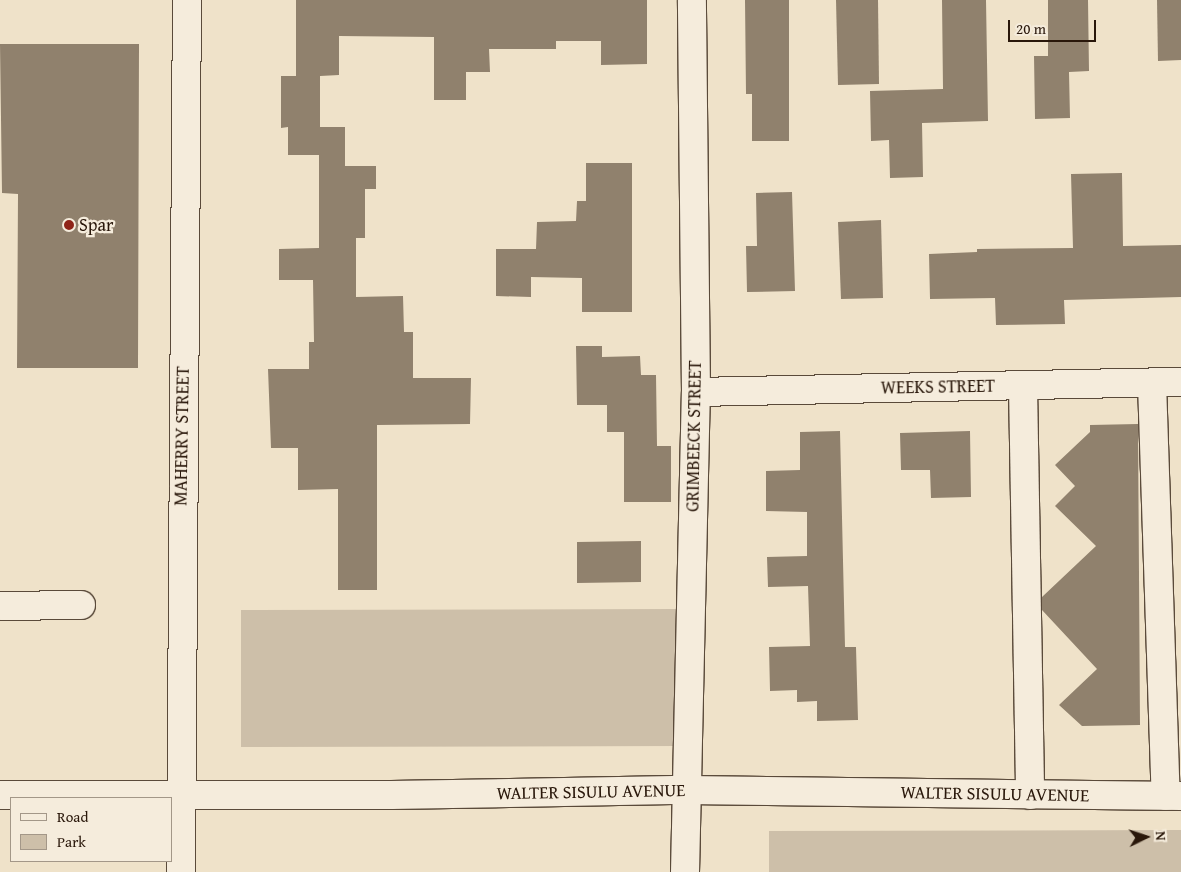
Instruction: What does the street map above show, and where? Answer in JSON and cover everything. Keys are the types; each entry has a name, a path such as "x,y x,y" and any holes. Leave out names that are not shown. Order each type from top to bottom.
{"street":[{"name":"MAHERRY STREET","path":"181,872 180,796 187,0"},
{"name":"GRIMBEECK STREET","path":"685,872 696,392 692,0"},
{"name":"WEEKS STREET","path":"696,392 1181,382"},
{"path":"1152,383 1174,796"},
{"path":"1023,386 1030,794"},
{"path":"0,606 81,605"},
{"name":"WALTER SISULU AVENUE","path":"0,795 180,796 687,790 1174,796"}],"green space":[{"path":"678,609 678,746 241,747 241,610"},
{"path":"1181,830 1181,872 769,872 769,831"}],"building":[{"path":"296,0 647,0 647,64 601,65 601,41 556,41 556,49 489,49 490,72 466,72 466,100 434,100 434,37 339,36 339,75 320,76 320,127 345,127 345,166 376,166 376,189 365,189 365,238 356,238 356,297 403,296 404,332 413,332 413,378 471,378 470,424 377,425 377,590 338,590 338,489 298,490 298,448 271,448 268,369 309,369 309,342 314,342 313,280 279,280 279,249 319,248 319,155 288,155 288,127 281,128 281,76 296,76"},
{"path":"745,0 789,0 789,141 752,141 752,94 746,94"},
{"path":"836,0 878,0 879,84 838,85"},
{"path":"942,0 986,0 988,121 922,123 923,177 890,178 889,140 871,141 870,91 943,89"},
{"path":"1048,0 1088,0 1089,71 1069,72 1070,118 1035,119 1034,56 1048,56"},
{"path":"1157,0 1181,0 1181,60 1158,61"},
{"path":"0,44 139,44 138,368 17,368 18,194 2,193"},
{"path":"586,163 632,163 632,312 582,312 582,278 531,277 531,297 496,296 496,249 536,249 537,222 576,221 577,201 586,201"},
{"path":"1122,173 1123,246 1181,245 1181,297 1064,300 1065,324 996,325 995,298 930,299 929,254 977,252 977,249 1073,248 1071,174"},
{"path":"792,192 795,291 747,292 746,246 757,246 756,193"},
{"path":"881,220 883,298 841,299 838,222"},
{"path":"576,346 602,346 602,357 640,356 641,375 656,375 657,446 671,446 671,502 624,502 624,432 607,432 607,405 577,405"},
{"path":"1138,424 1140,725 1082,726 1059,705 1097,669 1042,610 1042,597 1096,546 1055,506 1075,486 1055,465 1090,432 1090,425"},
{"path":"840,431 845,647 856,647 858,720 817,721 817,701 797,702 797,690 770,691 769,647 810,646 808,586 768,587 767,557 807,556 807,512 766,511 766,471 800,470 800,432"},
{"path":"970,431 971,497 931,498 930,470 901,470 900,433"},
{"path":"641,541 641,582 577,583 577,542"}],"place":[{"name":"Spar","path":"69,225"}]}
